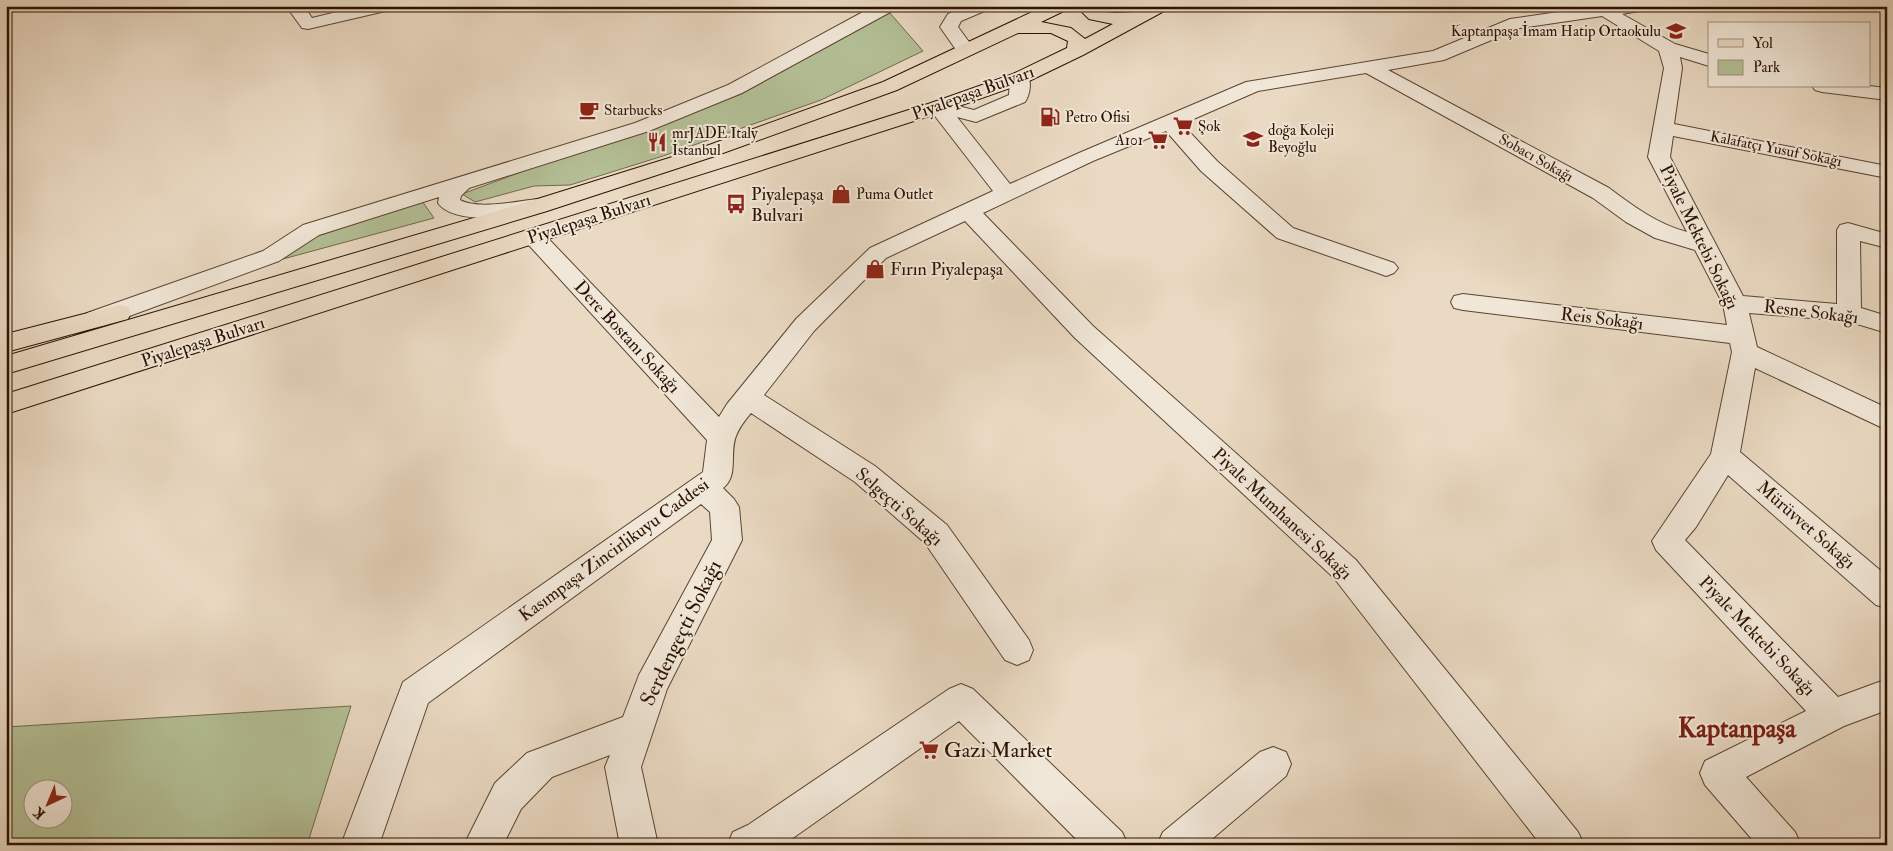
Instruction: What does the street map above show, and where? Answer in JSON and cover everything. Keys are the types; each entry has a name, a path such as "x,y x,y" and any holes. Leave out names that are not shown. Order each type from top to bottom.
{"main road":[{"name":"Piyalepaşa Bulvarı","path":"6,365 540,206 705,153 890,86 1060,6"},
{"path":"1084,6 1099,17 1123,18 1152,11"},
{"name":"Piyalepaşa Bulvarı","path":"6,404 938,107 1020,78 1152,11"},
{"path":"1012,28 1043,27 1062,29 1077,40 1076,51"},
{"path":"6,343 96,319 274,277 338,267"}],"street":[{"path":"6,7 12,6"},
{"path":"296,6 308,24 384,6"},
{"path":"96,319 271,256 311,230 642,127 735,89 888,6"},
{"path":"966,50 949,27 954,18 980,6"},
{"name":"Kasımpaşa Zincirlikuyu Caddesi","path":"360,845 415,693 716,477 721,437 748,398 805,325 878,253 968,211 1253,86 1437,56 1516,22 1639,6"},
{"path":"1605,11 1668,48 1708,60"},
{"name":"Piyale Mektebi Sokağı","path":"1668,48 1673,68 1660,157 1735,304 1744,344 1725,456 1685,519 1667,541 1832,715"},
{"name":"Sobacı Sokağı","path":"1369,67 1601,193 1634,217 1663,233 1704,245"},
{"path":"1838,88 1887,94"},
{"path":"938,107 1007,194"},
{"path":"1169,122 1210,166 1286,233 1386,268"},
{"name":"Kalafatçı Yusuf Sokağı","path":"1664,128 1887,172"},
{"path":"461,184 450,194 448,203 456,208 493,211 540,206"},
{"name":"Piyale Mumhanesi Sokağı","path":"968,211 1084,332 1345,570 1565,845"},
{"path":"1849,313 1848,230 1887,241"},
{"name":"Dere Bostanı Sokağı","path":"534,237 721,437"},
{"name":"Reis Sokağı","path":"1463,302 1744,344 1887,420"},
{"name":"Resne Sokağı","path":"1735,304 1849,313 1887,325"},
{"name":"Selgeçti Sokağı","path":"748,398 865,474 936,534 1017,650"},
{"name":"Mürüvvet Sokağı","path":"1725,456 1887,595"},
{"name":"Serdengeçti Sokağı","path":"639,845 623,767 651,686 726,540 724,507 702,487"},
{"path":"1782,845 1718,773 1832,715 1887,694"},
{"path":"746,845 762,838 961,700 1109,845"},
{"path":"483,845 508,796 540,765 636,728"},
{"path":"1176,845 1273,764"}],"green space":[{"path":"889,12 923,51 821,100 663,156 570,185 534,186 475,202 462,194 537,166 657,127 741,94"},
{"path":"422,201 434,218 272,262 306,240"},
{"path":"351,706 307,845 6,845 6,727"}],"place":[{"name":"Kaptanpaşa İmam Hatip Ortaokulu","path":"1676,31"},
{"name":"Starbucks","path":"589,110"},
{"name":"Petro Ofisi","path":"1050,117"},
{"name":"Şok","path":"1183,126"},
{"name":"doğa Koleji Beyoğlu","path":"1253,139"},
{"name":"A101","path":"1158,140"},
{"name":"mrJADE Italy İstanbul","path":"657,142"},
{"name":"Puma Outlet","path":"841,194"},
{"name":"Piyalepaşa Bulvari","path":"736,204"},
{"name":"Fırın Piyalepaşa","path":"875,269"},
{"name":"Gazi Market","path":"929,750"}],"district":[{"name":"Kaptanpaşa","path":"1737,729"}]}
